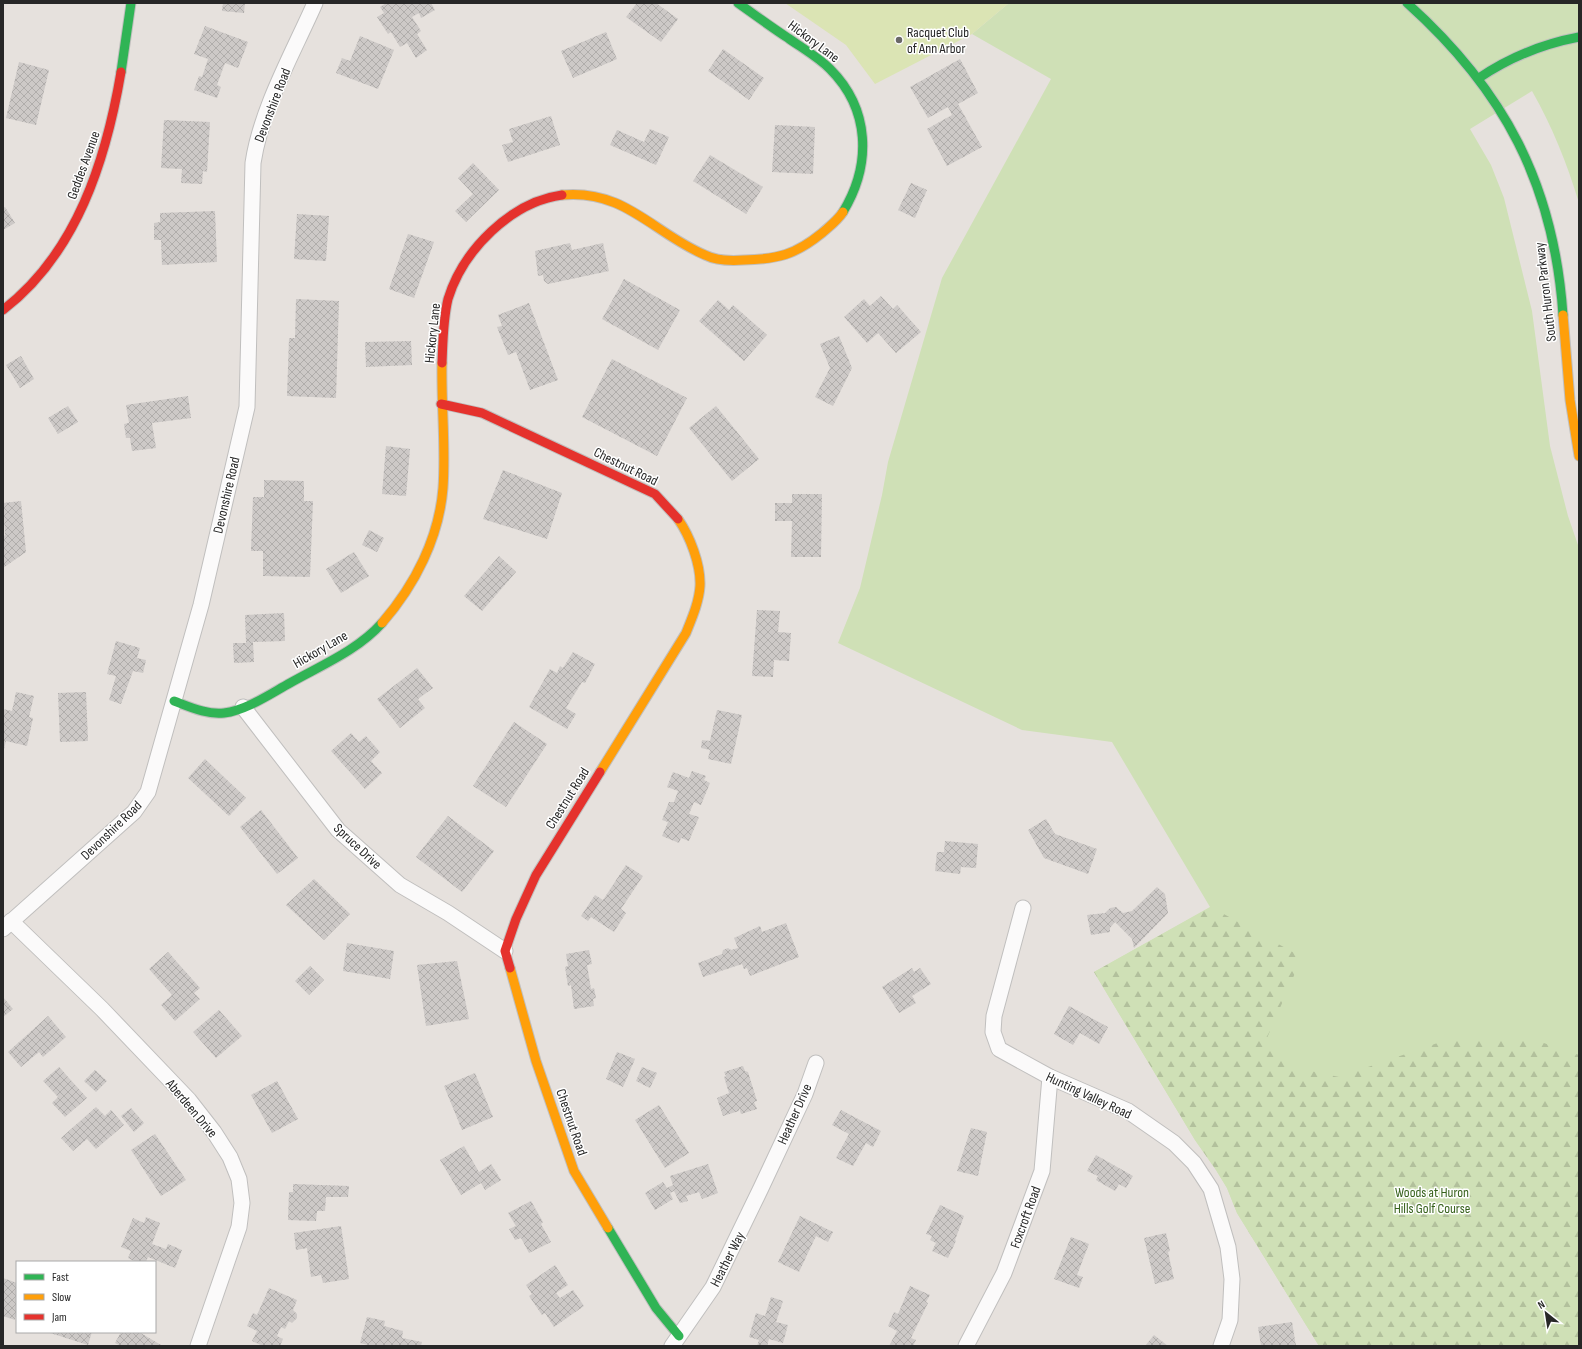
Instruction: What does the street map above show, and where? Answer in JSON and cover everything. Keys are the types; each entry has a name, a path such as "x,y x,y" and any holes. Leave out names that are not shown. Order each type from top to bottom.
{"street":[{"name":"Geddes Avenue","path":"3,310 32,285 57,252 78,218 94,184 114,119 131,3"},
{"name":"Devonshire Road","path":"7,925 128,816 141,802 151,785 200,606 247,407 253,163 256,142 264,119 315,3"},
{"name":"Hickory Lane","path":"174,701 197,710 224,713 243,707 344,653 380,626 402,597 426,555 439,520 443,488 441,404 443,332 451,291 468,259 494,229 531,206 553,198 577,194 601,198 626,207 679,243 710,258 776,260 807,246 842,214 860,174 864,152 864,129 855,105 845,86 828,66 738,3"},
{"name":"South Huron Parkway","path":"1407,3 1457,50 1499,107 1524,154 1542,200 1554,243 1561,297 1571,404 1579,456"},
{"path":"1479,78 1522,53 1541,46 1579,37"},
{"name":"Chestnut Road","path":"441,404 482,413 654,494 673,510 684,526 696,557 700,585 695,610 686,633 536,875 516,919 505,951 536,1061 574,1171 614,1241 675,1341"},
{"name":"Spruce Drive","path":"243,707 338,830 400,885 448,913 505,951"},
{"name":"Hunting Valley Road","path":"1023,908 994,1016 993,1032 999,1049 1050,1077 1128,1111 1174,1143 1194,1163 1212,1189 1228,1246 1232,1279 1230,1320 1221,1346"},
{"name":"Aberdeen Drive","path":"7,925 102,1009 189,1100 214,1132 230,1157 238,1179 242,1203 239,1227 198,1346"},
{"name":"Heather Drive","path":"772,1165 805,1094 816,1063"},
{"name":"Foxcroft Road","path":"966,1346 1004,1273 1042,1172 1050,1077"},
{"name":"Heather Way","path":"675,1341 713,1287 772,1165"}],"green space":[{"name":"Racquet Club of Ann Arbor","path":"785,3 1009,3 972,34 875,84 846,45"},
{"path":"1009,3 1579,3 1579,203 1558,145 1532,91 1470,129 1491,165 1504,198 1532,311 1550,446 1568,516 1579,548 1579,1346 1319,1346 1237,1213 1227,1188 1195,1140 1094,972 1210,907 1112,742 1022,730 838,643 860,588 882,495 888,462 942,278 1051,79 972,34"},
{"name":"Woods at Huron Hills Golf Course","path":"1211,907 1302,957 1267,1038 1298,1068 1339,1077 1452,1038 1535,1040 1579,1055 1579,1346 1319,1346 1237,1213 1227,1188 1195,1140 1094,972"}],"building":[{"path":"223,3 245,3 244,13 222,11"},
{"path":"386,3 431,3 435,10 421,18 419,13 412,17 421,31 417,34 427,50 416,58 407,43 400,47 391,32 388,34 377,17 384,13 380,7"},
{"path":"637,3 656,3 678,19 661,42 626,17"},
{"path":"205,26 248,42 238,68 225,63 217,85 221,87 217,98 194,90 199,76 202,77 208,59 194,54"},
{"path":"606,32 617,59 573,78 561,51"},
{"path":"360,36 394,50 378,89 336,73 342,58 350,61"},
{"path":"723,49 764,78 749,100 708,71"},
{"path":"960,59 978,93 958,104 982,147 947,166 927,129 952,115 948,107 928,118 910,87"},
{"path":"19,62 49,70 36,125 6,118"},
{"path":"551,116 560,145 508,162 502,145 513,142 509,129"},
{"path":"164,120 210,122 207,172 203,171 202,184 181,183 182,169 161,168"},
{"path":"775,125 815,127 813,174 772,172"},
{"path":"650,129 669,137 656,165 610,145 617,130 644,142"},
{"path":"710,155 763,187 746,214 693,181"},
{"path":"473,163 499,190 466,222 455,211 473,194 458,178"},
{"path":"911,183 927,190 915,218 898,210"},
{"path":"5,207 15,223 3,230 3,208"},
{"path":"215,211 217,262 162,265 161,240 154,240 154,223 160,222 160,213"},
{"path":"297,214 329,216 326,261 294,259"},
{"path":"408,234 434,242 414,298 389,289"},
{"path":"570,243 572,250 603,243 609,271 548,284 544,281 543,275 538,276 535,251"},
{"path":"624,279 680,310 658,350 602,319"},
{"path":"881,296 893,309 897,305 921,332 896,353 878,333 867,343 844,317 864,299 870,306"},
{"path":"296,299 339,301 336,398 287,396 289,338 295,338"},
{"path":"718,300 729,310 733,305 767,335 744,361 699,321"},
{"path":"529,303 558,380 530,390 516,352 508,355 497,327 502,326 498,315"},
{"path":"839,336 852,368 833,406 815,397 830,368 820,344"},
{"path":"411,341 412,365 366,367 365,342"},
{"path":"21,356 34,379 20,388 6,365"},
{"path":"612,359 687,398 657,456 582,417"},
{"path":"188,396 191,418 152,423 156,448 132,451 130,438 126,438 124,424 129,423 126,405"},
{"path":"68,406 78,422 58,434 48,418"},
{"path":"716,406 759,459 732,481 689,428"},
{"path":"386,446 410,449 406,496 382,494"},
{"path":"503,470 562,493 547,539 483,519"},
{"path":"264,480 304,481 304,501 313,501 310,577 263,576 263,551 251,551 253,497 264,497"},
{"path":"792,494 822,494 821,557 791,557 792,521 775,521 775,503 792,503"},
{"path":"21,501 26,552 3,568 3,537 5,535 3,503"},
{"path":"369,530 384,538 377,552 362,545"},
{"path":"354,552 369,576 341,593 326,569"},
{"path":"499,556 516,572 482,611 464,596"},
{"path":"757,610 780,611 778,632 791,633 789,661 774,660 773,677 752,676"},
{"path":"284,613 285,641 253,642 254,662 234,663 233,643 246,643 245,615"},
{"path":"116,641 140,648 137,658 146,660 143,673 133,671 121,704 109,700 116,676 107,674"},
{"path":"573,652 595,664 585,683 582,682 566,708 576,714 567,729 529,707 550,669 557,673 560,666 563,668"},
{"path":"417,668 433,688 418,699 425,708 400,728 377,699"},
{"path":"16,692 34,696 29,717 33,718 27,746 6,741 3,753 3,709 12,711"},
{"path":"86,692 88,741 60,742 58,693"},
{"path":"717,710 742,715 731,764 708,759 710,750 701,748 702,740 710,741"},
{"path":"514,722 547,744 506,807 473,786"},
{"path":"351,733 359,742 366,736 380,752 371,761 382,773 365,789 331,751"},
{"path":"205,759 246,798 229,816 188,778"},
{"path":"692,771 706,776 704,780 710,783 701,805 694,802 689,814 699,817 689,841 681,838 679,843 662,836 668,822 662,820 669,802 674,802 678,791 667,787 673,772 689,778"},
{"path":"261,810 298,858 277,874 240,827"},
{"path":"448,816 494,851 462,892 416,857"},
{"path":"1046,819 1055,834 1097,849 1088,874 1044,858 1028,830"},
{"path":"945,841 978,844 976,868 961,867 960,874 935,871 937,852 944,852"},
{"path":"626,865 643,876 621,909 626,913 614,932 591,917 588,921 581,916 595,895 603,900"},
{"path":"314,879 350,914 324,940 286,905"},
{"path":"1157,887 1165,894 1168,913 1134,948 1132,939 1115,922 1110,928 1110,932 1091,935 1087,915 1105,913 1110,908 1116,907 1123,913 1132,911"},
{"path":"786,923 799,957 750,976 747,968 744,969 742,964 703,977 698,963 722,954 723,950 728,948 731,950 738,948 734,938 760,926 762,932"},
{"path":"347,943 394,951 390,979 343,971"},
{"path":"589,950 592,964 587,965 591,989 594,988 596,998 593,999 594,1006 574,1009 571,985 568,986 565,967 568,966 566,954"},
{"path":"168,952 200,988 194,993 200,999 175,1021 161,1005 172,995 149,969"},
{"path":"457,961 469,1019 426,1026 417,965"},
{"path":"310,966 324,980 309,995 295,981"},
{"path":"912,968 914,972 920,968 931,984 912,996 916,1003 899,1013 882,987"},
{"path":"3,997 13,1009 3,1017"},
{"path":"1069,1006 1108,1027 1099,1044 1080,1033 1073,1045 1054,1034"},
{"path":"219,1010 242,1036 216,1058 193,1032"},
{"path":"48,1016 66,1037 43,1057 39,1052 21,1067 8,1052"},
{"path":"617,1052 635,1059 623,1087 606,1079"},
{"path":"743,1066 745,1071 748,1072 757,1101 754,1102 757,1109 741,1114 739,1108 739,1111 723,1116 717,1098 729,1093 724,1072"},
{"path":"59,1067 87,1098 65,1117 52,1103 58,1097 43,1081"},
{"path":"642,1067 657,1073 650,1088 636,1081"},
{"path":"95,1070 107,1081 96,1092 84,1081"},
{"path":"475,1073 493,1117 462,1130 444,1086"},
{"path":"277,1081 298,1119 272,1133 251,1095"},
{"path":"659,1105 689,1153 665,1168 635,1120"},
{"path":"96,1107 105,1116 111,1110 124,1125 96,1149 87,1139 73,1151 61,1138"},
{"path":"131,1108 144,1123 134,1132 121,1116"},
{"path":"841,1110 881,1131 873,1147 866,1143 853,1166 836,1158 849,1134 832,1125"},
{"path":"971,1128 987,1132 978,1176 957,1171"},
{"path":"155,1134 186,1180 161,1196 131,1150"},
{"path":"464,1146 479,1172 491,1164 501,1180 485,1190 481,1183 461,1195 440,1160"},
{"path":"1096,1155 1133,1176 1126,1188 1119,1184 1115,1191 1096,1180 1098,1176 1087,1171"},
{"path":"708,1164 718,1193 702,1199 699,1192 686,1196 688,1201 680,1203 674,1191 670,1193 673,1199 655,1210 645,1193 663,1182 667,1188 673,1185 670,1176"},
{"path":"293,1184 349,1186 348,1197 326,1197 325,1211 317,1211 316,1221 288,1220 289,1192 293,1192"},
{"path":"531,1201 543,1222 541,1224 551,1242 529,1253 521,1238 515,1240 509,1229 516,1226 508,1213"},
{"path":"940,1205 964,1216 955,1240 956,1241 948,1258 932,1251 936,1243 930,1240 932,1236 926,1234"},
{"path":"800,1216 833,1232 828,1242 816,1236 799,1272 778,1262"},
{"path":"146,1217 160,1223 152,1244 166,1249 168,1244 182,1250 175,1268 148,1257 146,1261 134,1261 128,1258 131,1251 121,1247 133,1218 144,1223"},
{"path":"341,1226 349,1279 323,1283 321,1275 311,1277 307,1248 296,1250 294,1233"},
{"path":"1166,1233 1170,1251 1168,1252 1174,1279 1155,1284 1144,1238"},
{"path":"1071,1237 1089,1244 1077,1275 1083,1277 1079,1288 1054,1279"},
{"path":"555,1265 568,1285 556,1293 560,1298 573,1290 584,1306 554,1327 545,1313 542,1315 529,1296 532,1294 526,1285"},
{"path":"3,1278 16,1283 16,1318 15,1320 3,1316"},
{"path":"910,1286 930,1295 926,1302 928,1303 911,1338 916,1340 913,1346 889,1346 897,1331 888,1326 894,1312 898,1314"},
{"path":"269,1288 297,1300 293,1310 297,1314 297,1318 292,1323 289,1321 285,1329 281,1327 277,1336 283,1339 280,1346 263,1346 252,1341 257,1331 247,1326 253,1313 257,1315"},
{"path":"771,1297 783,1301 776,1322 788,1325 783,1343 769,1339 767,1346 757,1346 759,1340 749,1337 756,1313 765,1316"},
{"path":"367,1317 385,1321 384,1326 403,1331 402,1338 422,1342 421,1346 372,1346 360,1343"},
{"path":"1292,1322 1296,1346 1261,1346 1258,1327"},
{"path":"50,1333 92,1333 88,1345"},
{"path":"120,1333 141,1333 161,1345 121,1346 115,1343"},
{"path":"1154,1335 1168,1346 1145,1346"}],"traffic: fast":[{"path":"121,72 131,3"},
{"path":"738,3 810,53 830,69 843,85 853,101 859,119 862,138 862,156 859,175 843,212"},
{"path":"1407,3 1441,36 1471,70 1497,105 1518,142 1535,182 1548,223 1558,268 1563,315"},
{"path":"1479,78 1502,64 1527,52 1552,43 1579,37"},
{"path":"174,701 211,713 224,713 241,709 351,649 372,633 382,623"},
{"path":"608,1228 656,1308 679,1336"}],"traffic: slow":[{"path":"562,195 584,195 604,199 638,214 687,246 710,257 729,260 777,257 794,251 822,233 843,212"},
{"path":"1563,315 1570,400 1579,456"},
{"path":"382,623 405,593 415,577 431,543 441,507 444,472 442,363"},
{"path":"600,772 686,633 697,604 700,586 697,560 687,534 678,519"},
{"path":"510,968 536,1061 574,1171 608,1228"}],"traffic: jam":[{"path":"3,310 29,287 51,261 69,233 84,203 97,171 107,138 121,72"},
{"path":"442,363 444,323 448,299 455,281 477,246 507,218 525,207 543,199 562,195"},
{"path":"441,404 482,413 655,494 678,519"},
{"path":"510,968 505,951 516,919 536,875 600,772"}],"place":[{"name":"Racquet Club of Ann Arbor","path":"899,40"}]}
